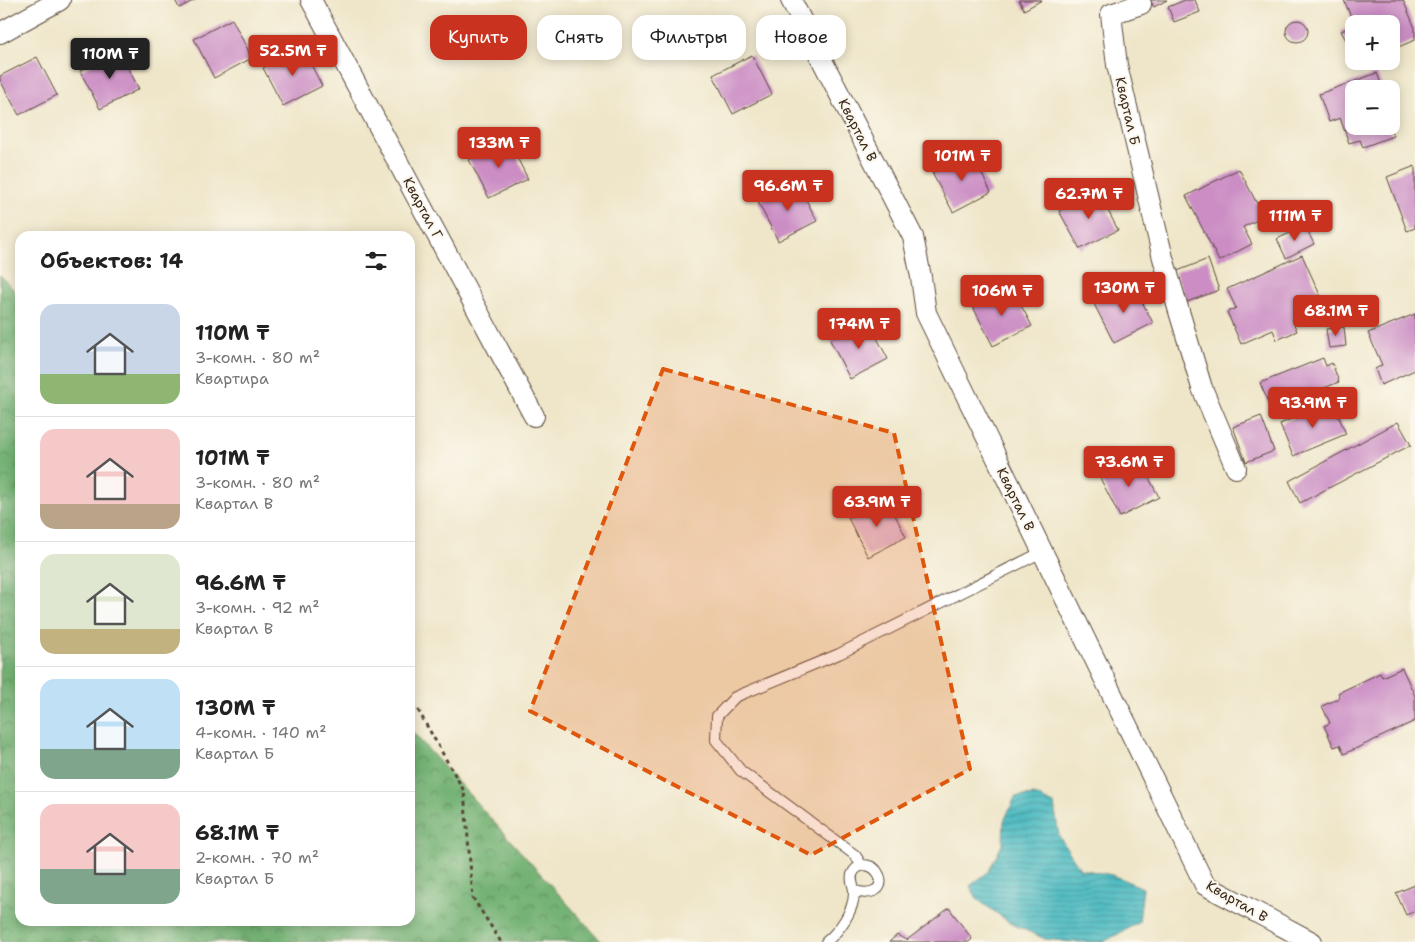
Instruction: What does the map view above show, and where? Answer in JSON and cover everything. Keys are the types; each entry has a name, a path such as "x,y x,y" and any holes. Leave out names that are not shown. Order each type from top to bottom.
{"street":[{"path":"0,33 60,0"},
{"name":"Квартал Г","path":"311,0 534,416"},
{"name":"Квартал В","path":"791,0 913,238 922,277 926,313 1204,885 1312,942"},
{"name":"Квартал Б","path":"1139,0 1141,4 1111,14 1117,65 1166,267 1202,388 1236,468"}],"lane":[{"path":"862,866 855,854 741,771 716,740 718,716 735,697 839,654 1042,552"},
{"path":"826,942 847,916 852,905 855,891 851,880 852,875 862,866 867,865 875,869 880,877 880,882 875,890 867,894 855,891"}],"path":[{"path":"418,710 464,790 473,898 501,942"}],"highlighted area":[{"path":"663,369 894,433 970,769 811,855 530,711"}],"green space":[{"path":"0,275 15,292 15,926 415,926 415,735 602,942 0,942"}],"water":[{"path":"1034,795 1054,804 1059,836 1080,869 1112,875 1143,888 1139,922 1104,942 1072,942 1045,939 1012,924 978,900 970,886 988,872 1003,843 1004,821 1015,797"}],"building":[{"path":"175,0 195,0 179,8"},
{"path":"1019,0 1042,0 1024,10"},
{"path":"1150,0 1167,0 1154,7"},
{"path":"1185,0 1195,0 1200,12 1174,22 1168,7"},
{"path":"1344,0 1403,0 1415,28 1415,40 1400,46 1400,15 1350,15"},
{"path":"232,19 252,58 214,78 194,39"},
{"path":"1297,20 1305,23 1308,31 1305,39 1297,42 1289,39 1286,31 1289,23"},
{"path":"1345,29 1345,38 1341,31"},
{"path":"302,47 322,86 283,106 263,68"},
{"path":"119,51 139,89 100,109 80,71"},
{"path":"752,55 772,94 733,114 713,75 742,60 746,60"},
{"path":"37,57 57,95 19,115 0,80 0,76"},
{"path":"1377,73 1380,80 1358,80"},
{"path":"1345,85 1345,132 1340,118 1329,122 1319,94"},
{"path":"1346,135 1393,136 1363,147 1360,140 1349,143"},
{"path":"508,140 528,179 489,198 469,160"},
{"path":"971,153 991,192 953,212 932,173"},
{"path":"1415,166 1415,228 1407,231 1387,177"},
{"path":"1239,169 1264,217 1243,227 1252,244 1219,261 1186,196"},
{"path":"797,182 817,221 778,241 758,202"},
{"path":"1098,191 1118,230 1080,249 1059,211"},
{"path":"1305,226 1314,244 1286,258 1277,239"},
{"path":"1302,255 1325,306 1292,320 1297,331 1277,340 1273,330 1241,344 1227,312 1236,308 1227,289"},
{"path":"1208,259 1219,290 1187,302 1175,272"},
{"path":"1133,284 1153,323 1114,343 1094,304"},
{"path":"1012,288 1032,326 993,346 973,307"},
{"path":"1415,314 1415,370 1381,385 1375,369 1382,365 1368,333"},
{"path":"868,321 888,359 850,379 830,340"},
{"path":"1344,327 1346,346 1329,348 1326,329"},
{"path":"1323,358 1326,366 1332,363 1339,382 1271,409 1260,383"},
{"path":"1332,401 1346,434 1293,456 1280,424"},
{"path":"1261,416 1274,451 1246,462 1233,427"},
{"path":"1398,422 1411,445 1300,503 1289,481"},
{"path":"1139,459 1159,497 1120,517 1100,478"},
{"path":"887,499 906,537 868,557 848,518"},
{"path":"1402,668 1415,696 1415,721 1344,754 1340,745 1334,747 1324,726 1330,723 1322,706 1340,698 1338,693 1380,673 1382,677"},
{"path":"1415,885 1415,911 1406,915 1396,893"},
{"path":"949,908 972,939 969,942 889,942 897,935 907,940"}]}
